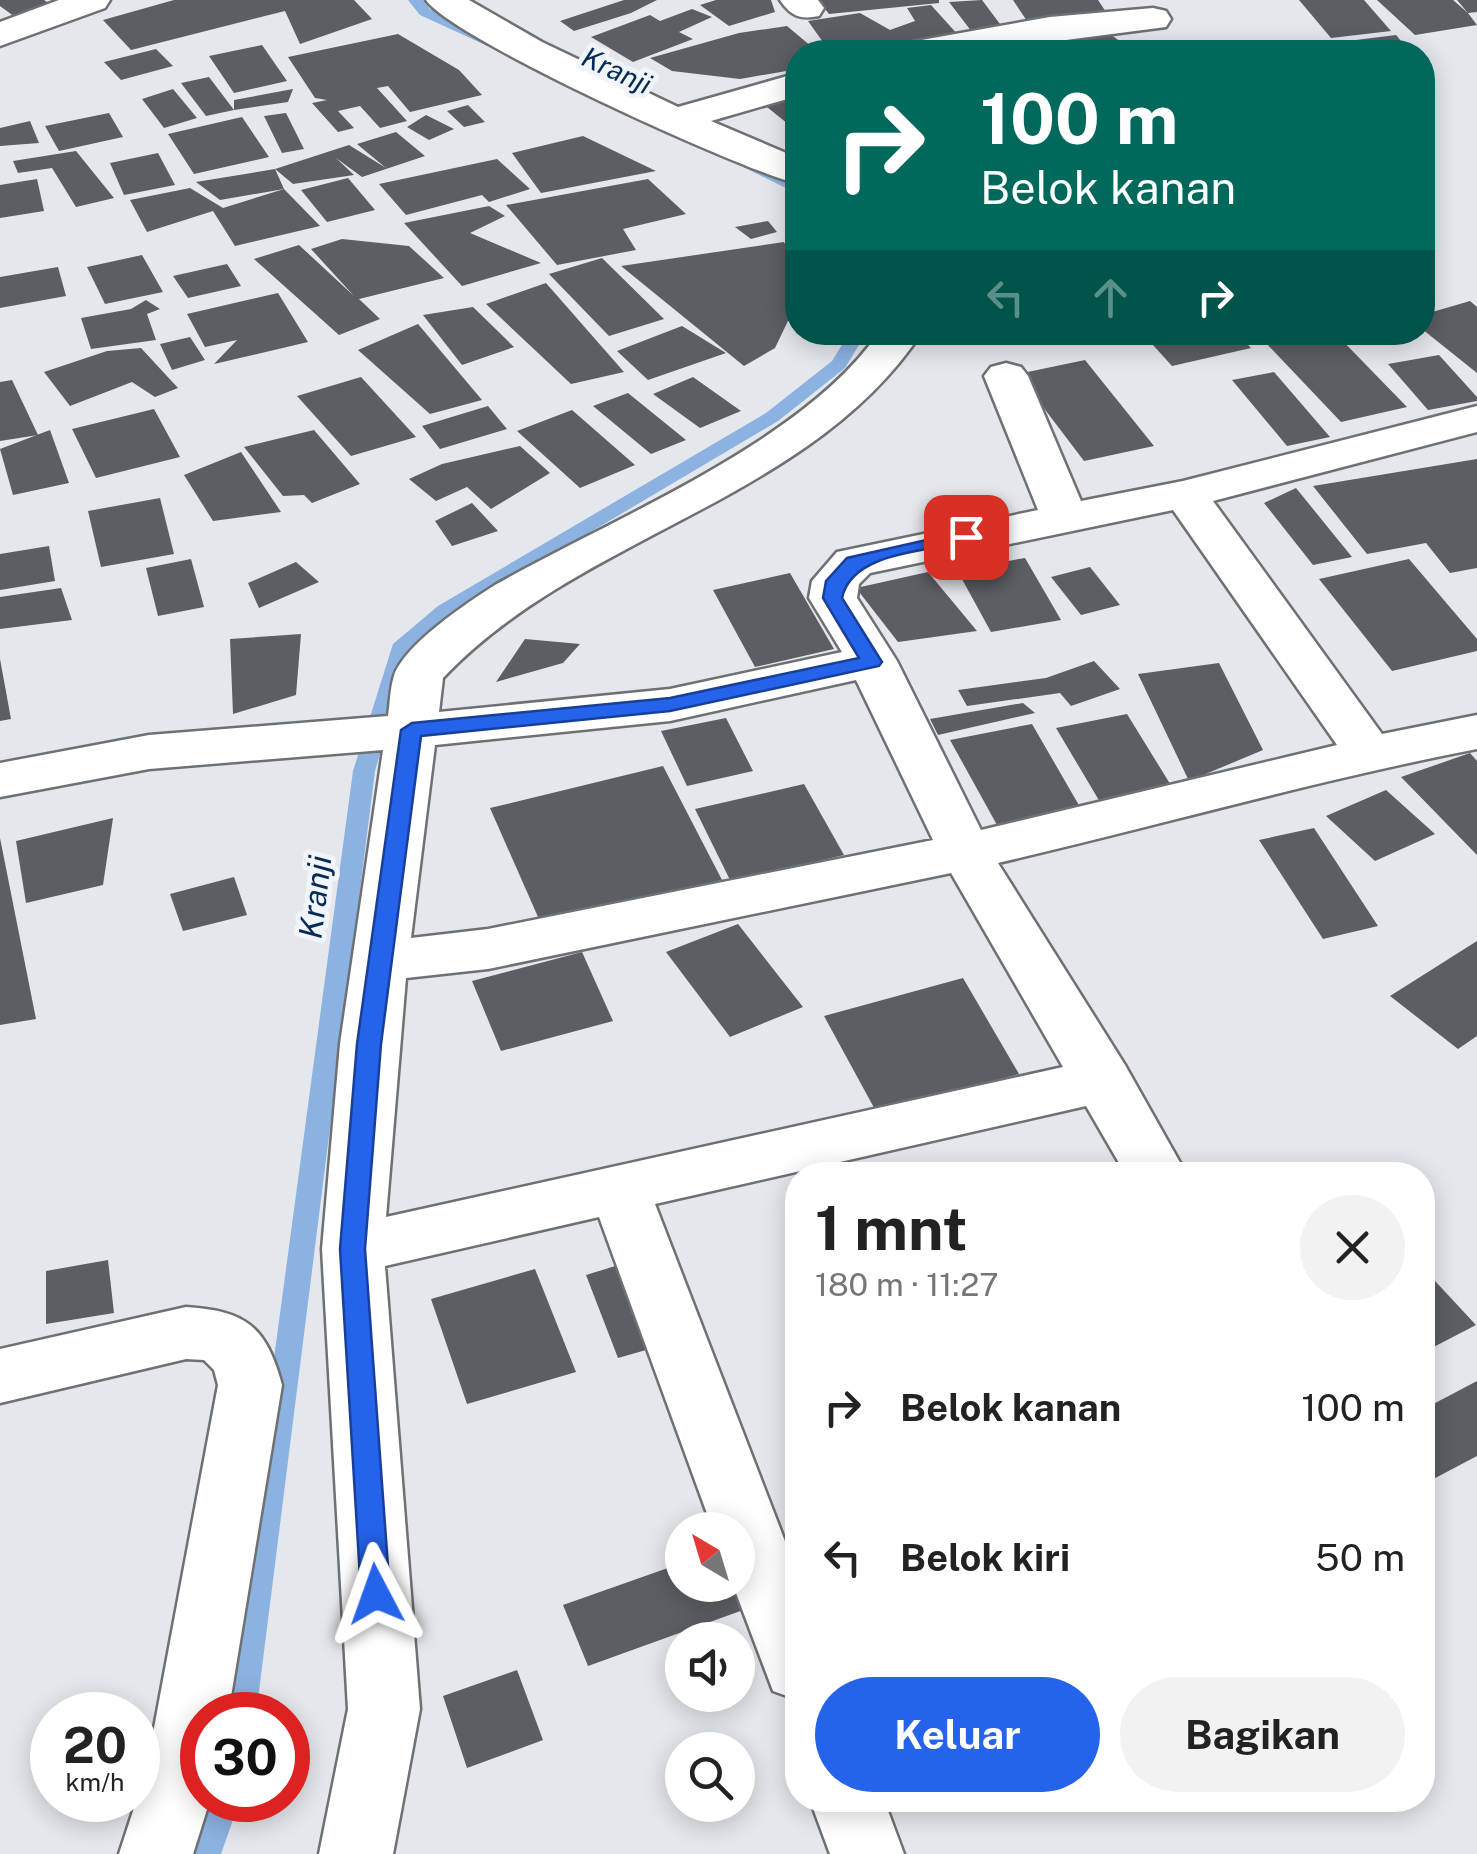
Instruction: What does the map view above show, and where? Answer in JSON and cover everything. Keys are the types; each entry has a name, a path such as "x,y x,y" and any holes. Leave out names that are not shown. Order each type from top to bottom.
{"street":[{"path":"0,35 92,0"},
{"path":"444,0 537,53 675,120 785,167"},
{"path":"983,40 1050,28 1153,18"},
{"path":"675,120 785,88"},
{"path":"356,1854 384,1709 352,1249 369,1044 383,961 393,730 419,674 458,632 512,594 684,500 829,410 874,374 893,345"},
{"path":"1006,376 1064,516"},
{"path":"1150,1162 966,852 872,662 832,598 836,581 854,562 1185,494 1477,419"},
{"path":"1185,494 1369,753"},
{"path":"0,780 149,752 670,705 872,662"},
{"path":"383,961 488,949 966,852 1197,799 1369,753 1475,736"},
{"path":"352,1249 1104,1080"},
{"path":"619,1189 785,1633"},
{"path":"0,1376 186,1332 220,1335 243,1358 250,1385 237,1468 182,1772 156,1854"},
{"path":"851,1812 867,1854"}],"building":[{"path":"0,0 44,0 56,8 19,20 0,6"},
{"path":"174,0 354,0 372,19 300,44 285,11 131,50 103,20"},
{"path":"624,0 657,0 631,13 574,31 560,21"},
{"path":"716,0 771,0 775,12 729,26 700,5"},
{"path":"818,0 939,0 939,3 829,14"},
{"path":"982,0 1003,28 972,32 949,2"},
{"path":"1013,0 1098,0 1106,12 1027,21"},
{"path":"1299,0 1364,0 1391,31 1331,38"},
{"path":"1377,0 1453,0 1477,25 1415,35"},
{"path":"1457,0 1477,0 1477,12 1468,13"},
{"path":"931,5 959,36 927,40 821,40 808,21 860,13 890,30 915,21 907,8"},
{"path":"692,9 712,17 679,32 693,39 633,62 591,37 650,15 660,21"},
{"path":"1096,24 1118,40 1034,40"},
{"path":"787,26 804,40 785,40 785,71 740,79 672,71 650,58 739,33"},
{"path":"398,34 459,70 482,95 410,112 388,86 377,88 407,121 380,128 360,106 338,111 354,128 338,132 312,103 327,100 315,98 288,57"},
{"path":"1396,35 1400,40 1356,40"},
{"path":"262,45 287,81 234,93 209,56"},
{"path":"156,49 173,66 121,80 104,62"},
{"path":"209,77 234,110 206,116 181,83"},
{"path":"173,89 197,118 164,128 142,99"},
{"path":"293,89 288,102 234,110 234,100"},
{"path":"785,91 785,122 757,99"},
{"path":"468,105 485,122 464,127 447,111"},
{"path":"109,113 123,137 59,151 45,126"},
{"path":"286,113 304,149 282,153 264,116"},
{"path":"426,115 454,129 429,140 407,127"},
{"path":"242,117 269,157 194,174 168,134"},
{"path":"30,121 39,143 0,146 0,128"},
{"path":"396,132 425,156 362,177 336,158 354,175 293,184 275,169 349,145 386,168 357,144"},
{"path":"583,136 656,171 541,193 512,153"},
{"path":"76,151 114,198 76,207 52,168 18,173 13,161"},
{"path":"158,153 175,185 124,195 110,163"},
{"path":"497,159 530,189 489,202 482,195 406,215 379,184"},
{"path":"275,169 284,189 220,200 196,182"},
{"path":"348,178 375,210 327,222 301,190"},
{"path":"37,179 44,211 0,218 0,185"},
{"path":"648,179 686,214 623,229 636,250 557,265 506,205"},
{"path":"190,188 223,208 284,189 320,226 235,246 213,211 147,232 130,200"},
{"path":"489,206 505,216 470,233 541,263 462,286 404,223"},
{"path":"768,221 777,232 751,239 735,227"},
{"path":"342,239 409,246 444,278 359,299 380,319 339,335 254,259 299,245 354,296 311,249"},
{"path":"784,242 785,327 775,348 744,366 621,266"},
{"path":"142,255 163,292 105,304 87,267"},
{"path":"602,258 664,319 609,336 549,274"},
{"path":"227,264 241,286 188,298 173,276"},
{"path":"58,267 66,296 0,308 0,277"},
{"path":"546,283 624,372 571,384 486,304"},
{"path":"278,293 308,342 214,364 237,340 205,347 187,314"},
{"path":"146,300 160,309 147,314 156,340 91,349 81,318 131,309"},
{"path":"1470,301 1477,307 1477,373 1435,339 1435,311"},
{"path":"473,307 514,347 462,365 423,315"},
{"path":"418,324 482,400 430,414 358,350"},
{"path":"682,326 726,353 648,380 617,351"},
{"path":"190,337 205,360 172,370 160,344"},
{"path":"1153,345 1251,348 1172,366"},
{"path":"1268,345 1347,345 1407,407 1341,422"},
{"path":"141,348 178,388 155,397 132,382 70,406 44,372 107,351"},
{"path":"1439,355 1477,401 1428,410 1388,364"},
{"path":"1085,360 1154,446 1084,461 1018,374"},
{"path":"1274,372 1330,437 1287,446 1232,380"},
{"path":"361,377 416,437 351,456 297,396"},
{"path":"693,377 741,411 700,428 653,394"},
{"path":"12,380 38,435 0,441 0,382"},
{"path":"628,393 686,440 651,454 593,406"},
{"path":"488,406 507,429 440,449 422,426"},
{"path":"154,409 180,457 96,478 72,429"},
{"path":"572,410 635,465 580,488 517,431"},
{"path":"50,430 69,483 13,495 0,449"},
{"path":"314,430 360,484 312,503 304,495 283,496 244,447"},
{"path":"520,446 550,473 491,509 467,487 436,501 409,479 442,464"},
{"path":"241,452 281,512 213,521 184,475"},
{"path":"1477,459 1477,568 1450,573 1426,543 1367,554 1313,486"},
{"path":"1296,488 1352,557 1313,565 1264,503"},
{"path":"160,498 174,554 101,567 88,511"},
{"path":"472,503 498,531 452,546 435,521"},
{"path":"49,546 55,581 0,590 0,554"},
{"path":"1025,558 1061,620 991,632 957,570"},
{"path":"191,559 204,607 158,616 146,568"},
{"path":"1409,559 1477,639 1477,651 1392,671 1319,579"},
{"path":"296,562 319,582 259,608 248,583"},
{"path":"1090,567 1120,605 1081,615 1051,577"},
{"path":"928,572 977,631 898,642 856,588"},
{"path":"790,573 834,649 755,667 713,590"},
{"path":"61,588 72,620 0,629 0,597"},
{"path":"301,634 296,695 233,714 230,639"},
{"path":"525,639 580,644 563,663 496,682"},
{"path":"0,659 11,719 0,721"},
{"path":"1094,661 1120,689 1071,706 1060,693 967,706 958,690 1046,678"},
{"path":"1219,663 1263,750 1189,781 1138,674"},
{"path":"1023,703 1035,713 938,735 930,719"},
{"path":"1127,714 1172,787 1100,802 1056,728"},
{"path":"726,718 753,771 687,786 661,731"},
{"path":"1032,724 1080,807 997,825 950,740"},
{"path":"1470,753 1477,761 1477,855 1401,777"},
{"path":"663,766 722,880 542,926 490,808"},
{"path":"804,784 844,855 731,882 695,809"},
{"path":"1386,790 1435,834 1375,861 1326,816"},
{"path":"113,818 103,885 26,903 16,841"},
{"path":"1314,828 1378,926 1323,939 1259,840"},
{"path":"0,838 36,1019 0,1025"},
{"path":"234,877 247,915 183,931 170,894"},
{"path":"738,924 803,1007 730,1037 666,952"},
{"path":"1477,941 1477,1036 1458,1049 1390,996"},
{"path":"582,952 613,1021 501,1051 472,981"},
{"path":"963,978 1019,1074 878,1115 824,1016"},
{"path":"108,1260 114,1313 46,1324 46,1271"},
{"path":"625,1263 660,1346 618,1358 586,1275"},
{"path":"535,1269 576,1372 467,1404 431,1299"},
{"path":"1435,1281 1476,1325 1435,1346"},
{"path":"1477,1381 1477,1456 1435,1478 1435,1403"},
{"path":"665,1569 665,1602 755,1600 757,1605 710,1622 665,1622 665,1638 588,1666 563,1605"},
{"path":"517,1670 543,1740 467,1768 443,1696"}],"waterway":[{"name":"Kranji","path":"415,0 425,12 499,46"},
{"name":"Kranji","path":"749,164 785,182"},
{"name":"Kranji","path":"244,1692 364,771 400,648 445,610 772,417 839,364 851,345"},
{"name":"Kranji","path":"206,1854 217,1822"}],"route":[{"path":"376,1594 352,1249 369,1044 412,730 531,722 670,705 872,662 832,598 836,581 854,562 966,537"}]}
